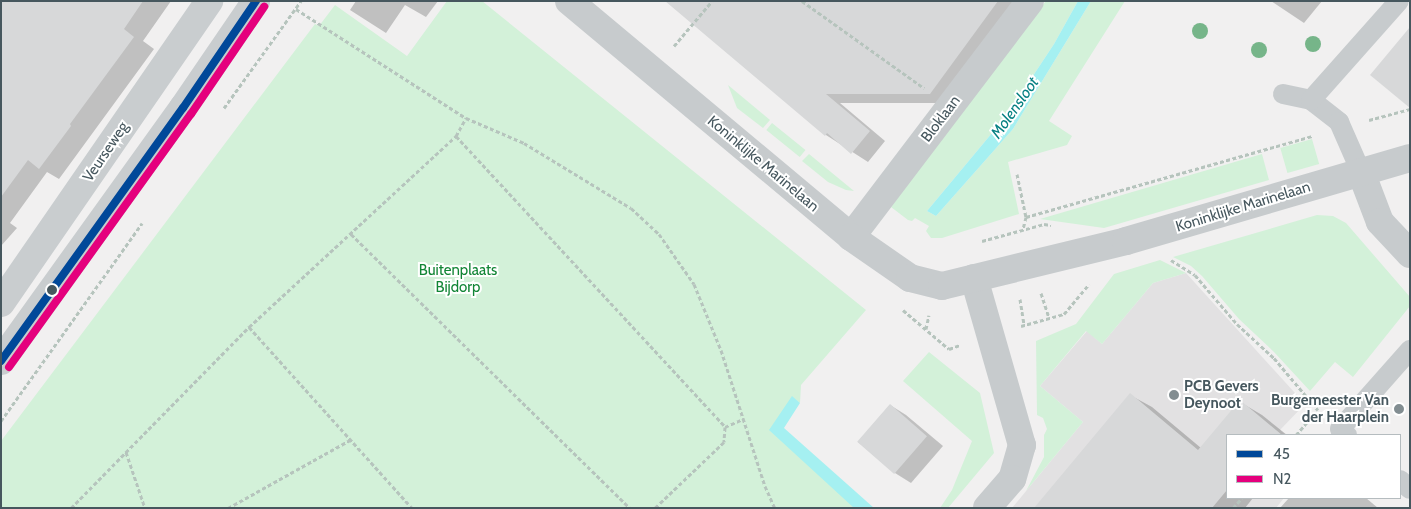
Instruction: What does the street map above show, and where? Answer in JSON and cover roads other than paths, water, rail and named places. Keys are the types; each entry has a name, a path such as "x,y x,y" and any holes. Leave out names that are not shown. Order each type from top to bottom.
{"main road":[{"name":"Veurseweg","path":"1,303 209,1"},
{"path":"1,361 178,116 256,1"}],"street":[{"name":"Koninklijke Marinelaan","path":"569,1 851,237 910,278 942,286 1159,232 1410,158"},
{"name":"Bloklaan","path":"851,237 1030,1"},
{"path":"1360,172 1380,222 1410,254"},
{"path":"974,278 1022,445 1012,479 987,508"}],"lane":[{"path":"1311,100 1399,1"},
{"path":"1283,94 1311,100 1343,127 1360,172"},
{"path":"1347,434 1340,429 1410,350"}],"water":[{"name":"Molensloot","path":"1078,1 1091,1 1013,129 936,216 927,211 1007,115 1054,44"},
{"path":"792,396 800,403 784,428 874,508 854,508 769,430"}],"place":[{"name":"PCB Gevers Deynoot","path":"1174,395"},
{"name":"Burgemeester Van der Haarplein","path":"1399,409"}],"park label":[{"name":"Buitenplaats Bijdorp","path":"458,278"}]}
